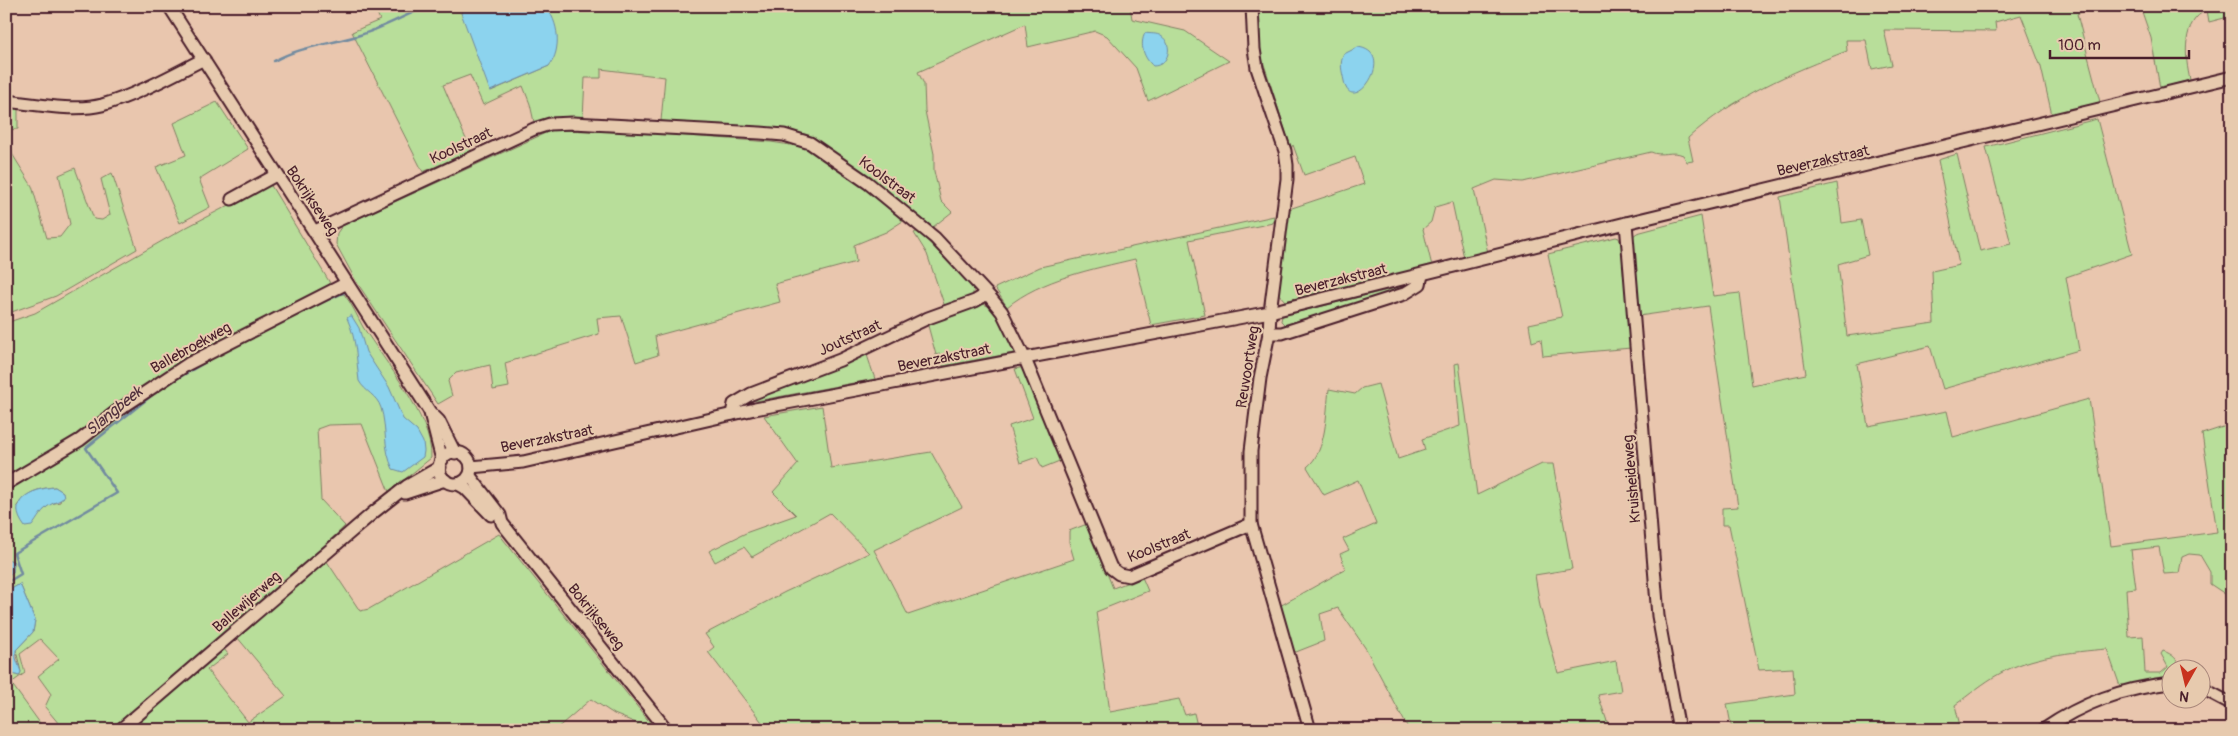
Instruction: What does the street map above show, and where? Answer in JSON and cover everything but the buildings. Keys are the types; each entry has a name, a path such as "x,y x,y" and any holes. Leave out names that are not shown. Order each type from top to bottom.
{"street":[{"name":"Bokrijkseweg","path":"169,6 430,412 439,421 455,453 468,458 470,471 500,516 502,523 667,730"},
{"name":"Reuvoortweg","path":"1252,6 1257,68 1285,151 1287,179 1269,333 1260,378 1251,451 1251,524 1310,730"},
{"path":"6,101 80,107 101,105 136,92 204,60"},
{"name":"Beverzakstraat","path":"470,471 523,462 732,414 1270,312 1626,223 2232,77"},
{"name":"Koolstraat","path":"315,231 534,129 550,124 573,123 760,133 784,136 810,143 868,183 935,238 1002,312 1025,359 1111,568 1119,574 1129,576 1251,524"},
{"path":"232,199 276,175"},
{"name":"Kruisheideweg","path":"1626,223 1658,616 1679,730"},
{"name":"Beverzakstraat","path":"1269,333 1282,333 1404,294 1420,284 1422,275"},
{"name":"Ballebroekweg","path":"6,484 80,440 117,411 188,364 347,282"},
{"name":"Joutstraat","path":"732,414 734,404 750,394 840,360 928,318 975,301 987,294"},
{"name":"Bokrijkseweg","path":"430,412 441,464 440,472 445,480 465,488 494,519 502,523"},
{"path":"441,464 450,454 455,453"},
{"name":"Ballewijerweg","path":"120,730 374,512 407,486 441,464"},
{"path":"458,484 470,471"},
{"name":"Ballewijerweg","path":"394,497 445,480"},
{"path":"2043,730 2081,706 2099,699 2160,685"},
{"path":"2210,692 2232,704"}],"green space":[{"path":"374,6 500,6 491,91 549,66 542,6 1130,6 1132,19 1185,31 1229,61 1148,101 1136,68 1107,36 1095,31 1028,47 1025,24 918,72 924,84 925,111 934,154 934,171 941,201 952,212 933,227 818,141 781,129 661,121 665,77 601,69 601,78 585,78 583,118 552,118 534,122 523,86 483,105 470,75 443,85 471,151 423,172 352,32 380,20"},
{"path":"1259,6 2094,6 2077,14 2100,102 2052,115 2041,67 2021,15 1995,22 1996,31 1884,30 1892,65 1872,69 1866,40 1846,40 1847,51 1763,87 1724,110 1705,124 1688,138 1693,161 1687,162 1683,155 1679,154 1651,152 1523,182 1496,180 1474,189 1488,253 1464,258 1452,202 1435,207 1431,222 1423,229 1432,266 1285,301 1277,292 1289,209 1364,184 1355,157 1304,175 1293,145 1291,148 1260,52"},
{"path":"2140,6 2232,6 2232,16 2209,22 2207,10 2199,15 2193,22 2187,41 2186,51 2190,80 2160,88 2151,38"},
{"path":"217,102 248,149 199,179 210,207 180,223 156,167 186,155 174,123"},
{"path":"6,106 18,107 18,129 6,130"},
{"path":"2097,119 2132,254 2066,277 2079,350 1943,389 1930,346 1857,364 1868,426 1947,411 1953,437 2089,399 2111,546 2217,532 2202,434 2232,424 2232,602 2228,596 2210,584 2210,572 2200,555 2189,554 2182,557 2179,573 2164,574 2159,547 2131,550 2136,588 2126,589 2129,637 2143,636 2145,673 2160,673 2160,681 2120,686 2107,649 2079,652 2024,663 1988,681 1955,705 1961,730 1732,730 1727,704 1795,694 1793,668 1759,670 1729,525 1722,525 1722,508 1738,507 1708,306 1639,316 1633,236 1637,233 1701,216 1713,296 1740,293 1752,385 1806,374 1780,197 1837,183 1842,223 1861,220 1868,255 1838,264 1847,336 1934,323 1932,271 1959,265 1938,160 1957,154 1980,251 2011,244 1986,147"},
{"path":"552,130 633,132 771,142 809,148 855,179 906,219 886,232 854,245 856,262 775,284 780,302 655,336 658,355 636,362 621,316 597,318 599,334 505,363 509,387 493,390 490,365 456,373 448,381 452,396 438,404 356,281 336,244 337,233 342,226"},
{"path":"6,144 32,186 47,238 60,237 70,224 59,175 75,168 94,219 102,220 110,215 101,179 112,173 137,249 56,296 6,314"},
{"path":"270,184 330,283 329,287 204,351 153,380 78,436 6,478 6,323 35,313 185,228"},
{"path":"1274,216 1273,223 1189,240 1205,315 1151,325 1135,259 1085,271 1051,282 1035,289 1007,307 995,288 1040,267"},
{"path":"918,231 974,289 972,297 945,307 927,254 914,233"},
{"path":"1616,237 1619,238 1623,252 1631,348 1543,356 1541,339 1532,342 1529,324 1562,317 1548,254"},
{"path":"1404,286 1403,290 1286,326 1281,321 1282,316"},
{"path":"338,294 344,294 363,327 416,408 430,442 431,458 389,492 362,424 328,425 317,429 321,500 345,526 271,597 114,730 64,730 45,707 51,694 38,676 59,659 40,639 20,654 25,673 11,683 45,730 6,730 6,672 19,676 21,672 16,650 33,632 35,620 20,584 6,592 6,577 13,572 14,562 6,558 6,488 93,438 153,392 295,312","holes":["55,487 63,492 60,502 50,504 44,510 17,506 24,497 44,488"]},
{"path":"981,303 995,309 1019,352 943,366 940,354 936,355 927,322"},
{"path":"866,352 875,379 756,401 752,399"},
{"path":"1459,363 1477,495 1542,464 1553,464 1572,569 1535,575 1540,606 1558,673 1616,661 1621,691 1598,695 1610,730 1409,730 1366,649 1338,608 1320,614 1324,641 1296,652 1292,650 1278,607 1346,569 1340,554 1349,550 1343,539 1376,524 1358,480 1324,495 1307,467 1314,460 1322,442 1329,389 1355,394 1362,388 1378,384 1398,459 1425,450 1422,439 1460,426 1455,364"},
{"path":"1024,367 1062,460 1042,468 1037,457 1020,463 1009,426 1033,418 1015,369"},
{"path":"822,406 831,468 931,452 962,507 874,550 908,615 1074,559 1069,542 1069,531 1087,524 1113,588 1142,577 1148,591 1096,612 1110,712 1179,699 1185,715 1194,713 1198,730 768,730 708,652 714,647 705,634 785,592 869,553 830,513 752,557 744,547 715,562 709,551 748,532 796,515 773,492 798,464 764,416"},
{"path":"499,534 656,730 642,730 636,723 614,714 591,699 555,730 266,730 262,727 249,730 126,730 224,649 228,654 207,670 248,722 286,696 237,637 326,560 360,611 369,609"},
{"path":"2163,651 2175,658 2163,658 2161,654"}],"water":[{"path":"469,6 545,6 553,19 557,36 556,52 549,66 490,91 461,13 463,9"},
{"path":"1145,33 1159,35 1167,44 1168,54 1166,59 1158,65 1153,66 1145,55 1142,42"},
{"path":"1358,47 1370,52 1375,60 1374,71 1369,81 1363,89 1355,93 1348,91 1341,64 1344,54"},
{"path":"351,315 359,328 366,352 389,387 403,419 417,431 423,442 423,457 403,472 393,469 390,461 381,408 374,397 359,381 357,357 347,318"},
{"path":"55,487 63,492 64,497 45,509 32,526 25,527 18,510 19,503 23,498 37,490"},
{"path":"6,558 14,562 13,572 6,577"},
{"path":"20,584 35,620 33,632 16,650 16,658 21,672 19,676 6,672 6,592"}],"waterway":[{"name":"Slangbeek","path":"274,61 294,52 369,32 428,6"},
{"name":"Slangbeek","path":"314,306 345,292"},
{"name":"Slangbeek","path":"173,381 216,356"},
{"name":"Slangbeek","path":"6,583 21,574 14,553 117,493 86,448 156,392"}]}
